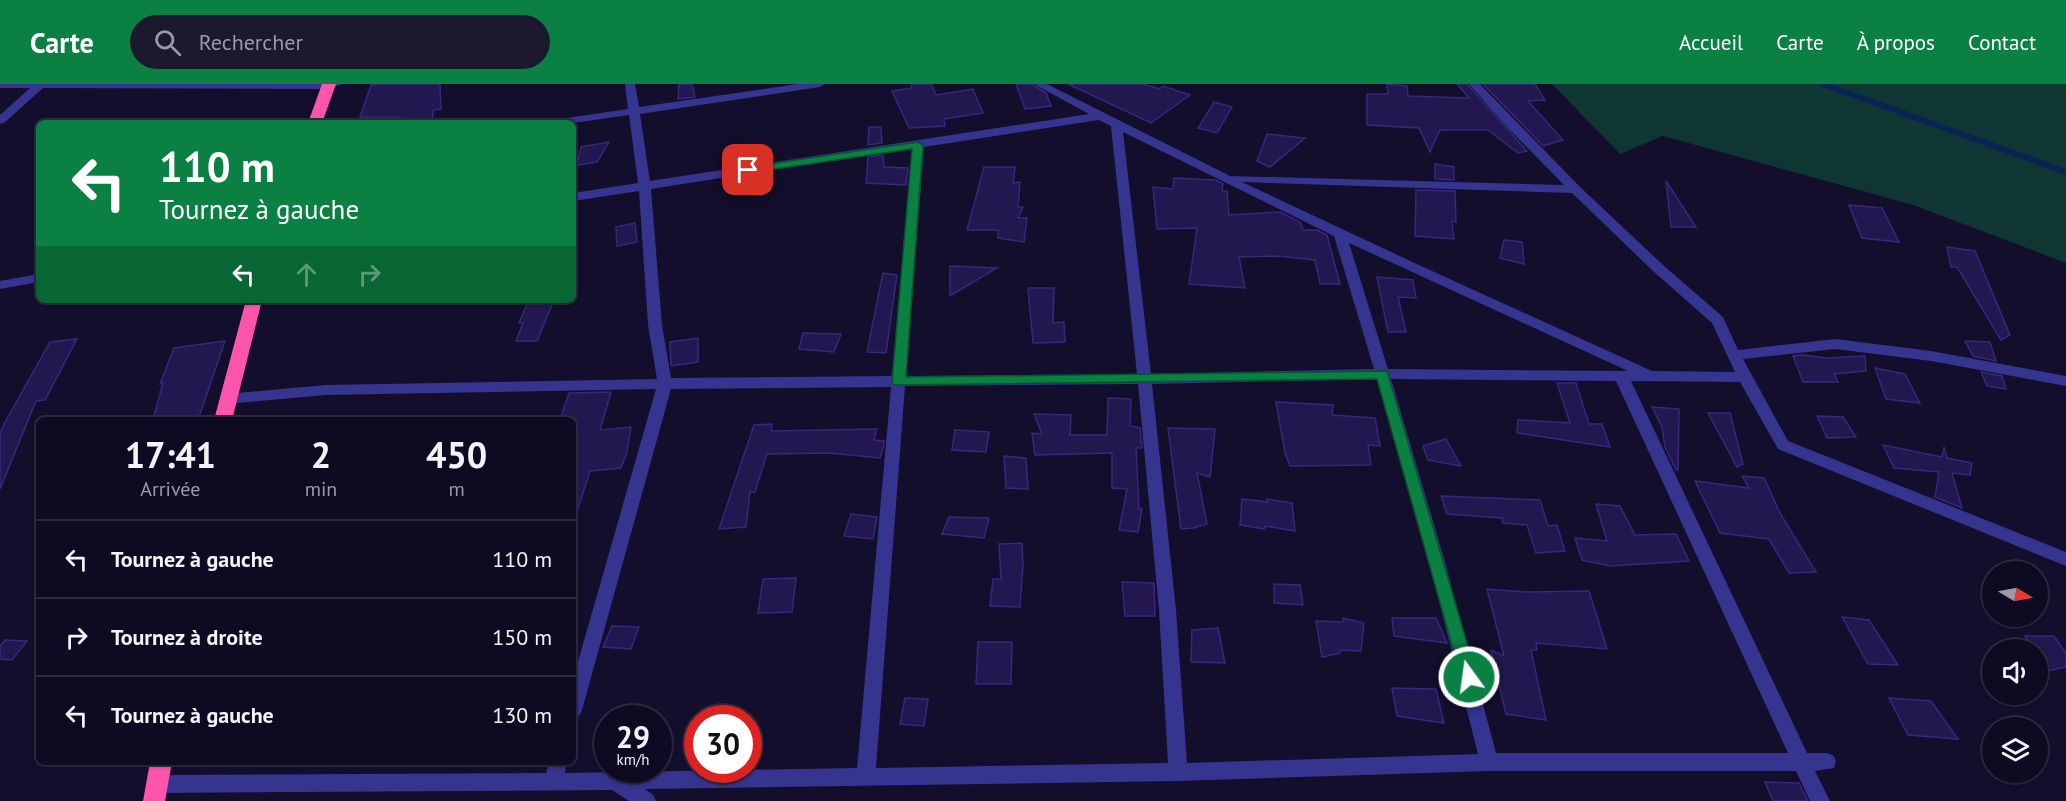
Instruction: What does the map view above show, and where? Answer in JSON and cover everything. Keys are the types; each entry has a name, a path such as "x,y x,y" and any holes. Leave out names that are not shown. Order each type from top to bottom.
{"highway":[{"path":"316,120 332,85"},
{"path":"224,417 253,303"}],"street":[{"path":"576,699 665,384 655,326 644,187 630,84"},
{"path":"573,120 820,84"},
{"path":"1039,84 1117,125 1339,232 1535,325 1652,376"},
{"path":"1474,84 1575,189 1658,268 1718,320 1744,377 1784,445 2066,559"},
{"path":"0,85 332,85"},
{"path":"0,121 40,85"},
{"path":"576,197 1100,116"},
{"path":"1117,125 1172,649 1178,772"},
{"path":"866,777 918,145"},
{"path":"1227,178 1575,189"},
{"path":"1339,232 1464,656 1489,762"},
{"path":"0,285 36,279"},
{"path":"1734,355 1835,344 1931,356 2066,381"},
{"path":"227,399 325,390 665,384 1382,374 1744,377"},
{"path":"1621,376 1820,801"},
{"path":"672,779 1178,772 1489,762 1827,762"},
{"path":"553,782 557,765"},
{"path":"157,782 594,781"},
{"path":"619,783 646,801"}],"green space":[{"path":"1552,84 2066,84 2066,263 1913,205 1663,136 1620,154"}],"building":[{"path":"440,84 441,109 433,110 432,120 360,117 371,85"},
{"path":"679,84 692,84 695,97 678,99"},
{"path":"911,84 931,84 936,95 973,89 983,113 944,119 945,126 909,128 892,91 912,88"},
{"path":"1016,84 1032,84 1046,93 1051,106 1025,109"},
{"path":"1068,84 1143,84 1160,89 1163,86 1190,95 1151,123"},
{"path":"1387,84 1407,86 1408,96 1469,98 1457,84 1467,84 1527,151 1518,153 1488,130 1440,130 1430,152 1419,128 1367,125 1367,94 1388,94"},
{"path":"1483,84 1535,84 1545,100 1528,101 1563,140 1543,146"},
{"path":"1214,102 1232,107 1217,133 1198,128"},
{"path":"869,127 881,127 882,143 868,145"},
{"path":"1267,134 1305,138 1270,167 1257,161"},
{"path":"609,142 597,162 577,165 581,147"},
{"path":"883,155 884,167 908,168 906,185 866,183 868,157"},
{"path":"1435,164 1454,167 1454,180 1435,179"},
{"path":"984,167 1015,167 1013,183 1020,182 1018,207 1023,207 1018,218 1027,218 1024,242 998,238 998,230 967,230"},
{"path":"1174,178 1216,180 1223,184 1222,191 1227,191 1229,215 1280,212 1300,222 1303,230 1317,230 1327,235 1340,284 1320,284 1315,260 1278,256 1239,257 1245,288 1189,284 1197,228 1157,229 1153,187 1173,189"},
{"path":"1666,181 1696,227 1671,227"},
{"path":"1416,190 1455,191 1456,222 1452,221 1454,239 1415,236"},
{"path":"1849,205 1882,208 1899,242 1862,238"},
{"path":"635,223 637,242 617,246 616,227"},
{"path":"1504,240 1522,242 1524,264 1500,258"},
{"path":"1947,247 1975,251 2010,335 2001,340 1957,267 1951,267"},
{"path":"950,266 997,268 950,296"},
{"path":"883,273 897,275 886,353 867,352"},
{"path":"1377,277 1413,280 1416,298 1398,297 1406,332 1388,332"},
{"path":"1028,288 1054,288 1053,323 1064,322 1065,342 1033,343"},
{"path":"528,303 553,303 537,341 516,341 523,323 519,323"},
{"path":"803,333 841,334 834,352 799,349"},
{"path":"698,338 698,362 671,366 670,342"},
{"path":"77,339 45,400 36,401 0,489 0,434 4,424 50,342"},
{"path":"225,341 199,417 154,417 163,383 160,384 174,348"},
{"path":"1965,341 1990,342 1996,361 1973,356"},
{"path":"1793,356 1826,358 1865,356 1866,371 1834,374 1838,382 1803,382"},
{"path":"1875,368 1905,374 1920,403 1886,399"},
{"path":"1981,372 2002,376 2006,389 1987,386"},
{"path":"1557,383 1576,383 1589,424 1602,424 1610,447 1517,433 1518,420 1570,423"},
{"path":"611,392 600,430 631,427 627,452 621,468 590,471 577,512 576,417 561,417 569,393"},
{"path":"1108,398 1131,399 1130,426 1140,428 1142,448 1136,448 1139,509 1142,509 1138,532 1119,530 1127,489 1112,488 1112,453 1035,455 1032,433 1042,434 1034,414 1071,415 1070,435 1107,435"},
{"path":"1276,402 1333,405 1332,415 1375,418 1380,446 1368,445 1371,465 1290,466 1285,453"},
{"path":"1652,407 1679,409 1678,470 1665,447 1662,427"},
{"path":"1708,413 1730,413 1743,464 1737,467"},
{"path":"1817,416 1843,417 1856,437 1827,438"},
{"path":"772,424 771,431 877,429 874,440 884,441 884,445 880,458 830,453 767,454 755,492 750,492 746,527 719,529 754,425"},
{"path":"1168,428 1215,429 1210,477 1197,473 1207,524 1181,529"},
{"path":"955,430 989,432 986,452 952,450"},
{"path":"1446,439 1461,466 1428,460 1423,446"},
{"path":"1883,445 1942,457 1944,447 1947,458 1972,463 1970,475 1952,473 1962,508 1935,497 1939,472 1894,468"},
{"path":"1004,456 1026,458 1028,489 1006,488"},
{"path":"1742,476 1764,478 1780,513 1816,572 1789,573 1769,539 1720,533 1695,481 1749,488"},
{"path":"1441,496 1540,500 1548,526 1557,525 1565,551 1536,553 1527,525 1503,523 1502,518 1447,514"},
{"path":"1242,499 1268,502 1267,499 1292,503 1295,531 1240,525"},
{"path":"1596,504 1620,506 1635,535 1676,534 1689,561 1610,566 1582,560 1575,538 1607,541"},
{"path":"851,514 877,517 873,539 844,536"},
{"path":"949,517 989,518 984,538 942,534"},
{"path":"1022,543 1020,607 990,606 993,579 1001,579 999,544"},
{"path":"796,578 792,612 758,613 763,579"},
{"path":"1122,582 1154,583 1155,616 1125,616"},
{"path":"1274,584 1300,585 1303,605 1274,603"},
{"path":"1487,589 1525,592 1589,591 1607,649 1536,643 1537,650 1531,650 1546,720 1506,714 1491,650 1504,656"},
{"path":"1842,617 1869,620 1898,665 1868,664"},
{"path":"1343,618 1364,623 1361,651 1340,650 1340,653 1322,657 1316,621 1343,622"},
{"path":"1392,618 1436,618 1447,643 1394,636"},
{"path":"612,626 639,627 631,649 603,647"},
{"path":"1218,628 1225,663 1191,662 1192,630"},
{"path":"2025,636 2054,636 2066,653 2066,667 2048,671 2048,639 2027,639"},
{"path":"5,640 27,641 12,660 0,659 0,646"},
{"path":"978,642 1012,642 1011,684 976,684"},
{"path":"1392,688 1436,689 1444,723 1397,716"},
{"path":"905,698 928,699 924,726 900,724"},
{"path":"1889,698 1931,701 1958,739 1908,735"},
{"path":"1765,782 1799,783 1808,801 1773,801"}],"waterway":[{"path":"1823,84 2066,172"}],"route":[{"path":"748,170 918,145 899,382 1382,374 1469,677"}]}
